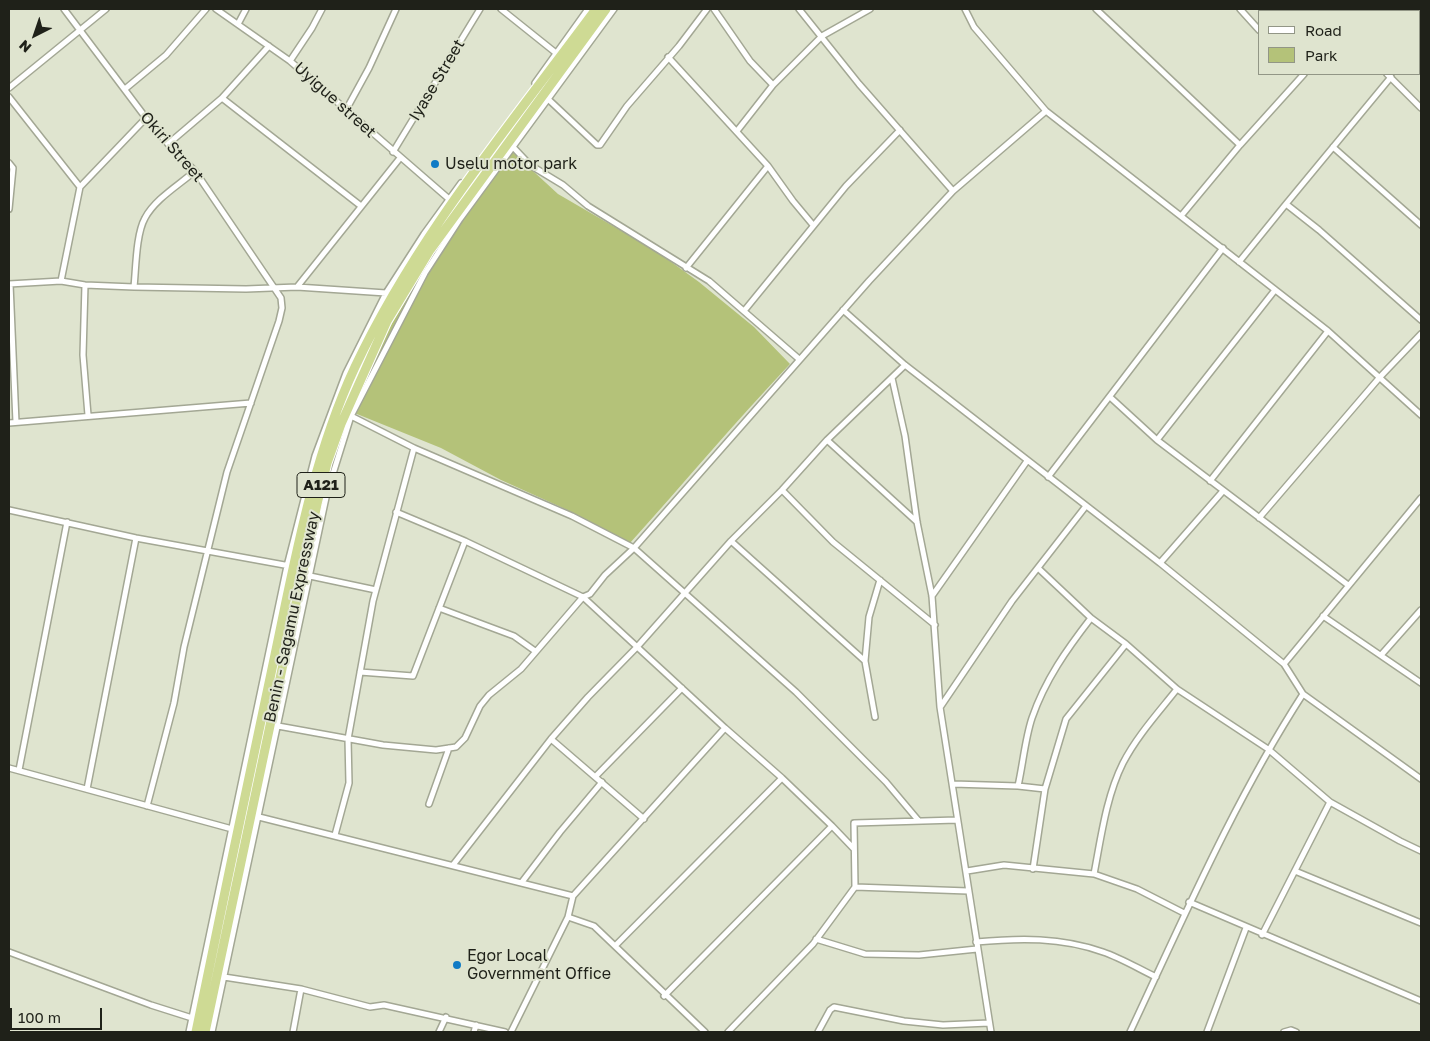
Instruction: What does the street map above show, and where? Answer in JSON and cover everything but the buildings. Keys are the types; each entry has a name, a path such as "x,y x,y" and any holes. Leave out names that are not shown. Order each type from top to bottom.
{"highway":[{"name":"A121","path":"196,1032 291,566 313,503 325,447 354,370 375,326 404,275 459,195 596,9"},
{"name":"Benin - Sagamu Expressway","path":"205,1032 313,503 341,424 387,321 430,250 606,9"}],"street":[{"name":"Okiri Street","path":"64,9 81,29 146,118 195,171 276,289"},
{"path":"9,88 106,9"},
{"path":"125,89 166,55 206,9"},
{"name":"Uyigue street","path":"216,9 290,61 449,199"},
{"path":"238,24 246,9"},
{"path":"290,61 322,9"},
{"path":"346,110 396,9"},
{"name":"Iyase Street","path":"393,152 480,9"},
{"path":"501,9 556,53"},
{"path":"189,1032 311,471 346,373 386,293 449,199 588,9"},
{"path":"212,1032 328,494 351,416 425,273 460,219 614,9"},
{"path":"548,99 600,145 627,106 707,9"},
{"path":"714,9 750,61 773,86"},
{"path":"798,9 953,191"},
{"path":"737,131 773,86 822,36 870,9"},
{"path":"965,9 974,26 1046,111 1328,330 1421,415"},
{"path":"1096,9 1240,145"},
{"path":"1240,9 1258,29"},
{"path":"168,144 222,98 269,46"},
{"path":"668,57 694,88 737,131 768,166 813,225"},
{"path":"1182,216 1301,75"},
{"path":"1240,262 1389,75 1421,108"},
{"path":"9,98 80,188"},
{"path":"222,98 361,206"},
{"path":"278,726 383,745 436,750 456,747 465,738 480,706 489,695 521,669 583,597 590,594 605,575 634,548 799,359 953,191 1046,111"},
{"path":"61,281 80,188 146,118"},
{"path":"744,311 846,186 900,130"},
{"path":"513,147 530,165 563,185 588,206 709,281 799,359"},
{"path":"1333,147 1421,225"},
{"path":"297,287 400,158"},
{"path":"9,163 12,168 9,208"},
{"path":"686,268 768,166"},
{"path":"134,287 144,219 154,206 195,171"},
{"path":"1286,204 1319,230 1421,320"},
{"path":"1048,477 1222,248"},
{"path":"16,422 10,284 61,281 85,285 134,287 276,289 297,287 386,293"},
{"path":"85,285 83,355 88,415"},
{"path":"147,806 174,703 184,647 227,472 282,308 281,298 276,289"},
{"path":"1157,440 1275,290"},
{"path":"843,310 905,365 1160,564 1284,664 1303,694 1421,780"},
{"path":"1210,482 1328,330"},
{"path":"1259,518 1380,377 1421,334"},
{"path":"452,865 551,739 637,647 731,541 782,490 827,440 905,365"},
{"path":"892,378 905,436 916,522 932,596 940,707 953,784 956,820 967,871 968,890 990,1032"},
{"path":"1110,397 1157,440 1210,482 1348,585"},
{"path":"9,423 251,403"},
{"path":"351,416 414,448 572,516 634,548 796,692 886,782 918,820"},
{"path":"827,440 916,522"},
{"path":"335,835 349,783 348,739 376,590 414,448"},
{"path":"932,596 1027,461"},
{"path":"782,490 833,542 935,625"},
{"path":"1160,564 1223,491"},
{"path":"1284,664 1421,498"},
{"path":"940,707 1012,601 1086,506"},
{"path":"9,510 136,538 291,566"},
{"path":"396,512 465,540 583,597 782,778 854,849"},
{"path":"19,770 67,522"},
{"path":"87,789 136,538"},
{"path":"360,672 413,676 465,540"},
{"path":"731,541 865,661"},
{"path":"1038,568 1091,618 1126,644 1177,689 1268,749 1330,802 1421,851"},
{"path":"310,576 376,590"},
{"path":"876,716 865,661 870,617 880,580"},
{"path":"439,608 514,636 535,651"},
{"path":"1382,654 1421,610"},
{"path":"1323,616 1382,654 1421,683"},
{"path":"1018,786 1032,719 1045,686 1066,650 1091,618"},
{"path":"1033,869 1045,790 1066,719 1126,644"},
{"path":"595,777 682,688"},
{"path":"1094,874 1108,807 1122,765 1138,738 1177,689"},
{"path":"1130,1032 1189,902 1268,749 1303,694"},
{"path":"511,1032 568,917 573,896 725,728"},
{"path":"551,739 644,819"},
{"path":"429,804 450,748"},
{"path":"9,768 232,829"},
{"path":"616,945 782,778"},
{"path":"522,882 560,832 602,782"},
{"path":"953,784 1018,786 1045,790"},
{"path":"1262,935 1330,802"},
{"path":"259,817 573,896"},
{"path":"728,1032 816,939 855,887 853,826 857,821 890,823 918,820 956,820"},
{"path":"664,996 832,826"},
{"path":"967,871 1004,865 1094,874 1138,889 1184,913"},
{"path":"1295,871 1421,922"},
{"path":"855,887 968,890"},
{"path":"1189,902 1262,935 1421,1001"},
{"path":"568,917 594,926 616,945 664,996 705,1032"},
{"path":"1207,1032 1246,928"},
{"path":"976,942 1023,938 1061,941 1104,952 1156,977"},
{"path":"816,939 865,954 919,955 977,949"},
{"path":"9,952 151,1005 192,1018"},
{"path":"224,977 301,989 370,1006 384,1004 506,1032"},
{"path":"293,1032 301,989"},
{"path":"818,1032 830,1010 834,1007 904,1021 943,1025 989,1023"},
{"path":"439,1032 446,1017"},
{"path":"474,1032 476,1025"},
{"path":"1284,1032 1291,1030 1296,1032"}],"green space":[{"path":"508,148 558,194 656,251 699,282 754,327 790,364 630,543 563,508 501,480 441,448 352,412 366,374 390,327 450,226"}],"place":[{"name":"Uselu motor park","path":"435,164"},
{"name":"Egor Local Government Office","path":"457,965"}]}
